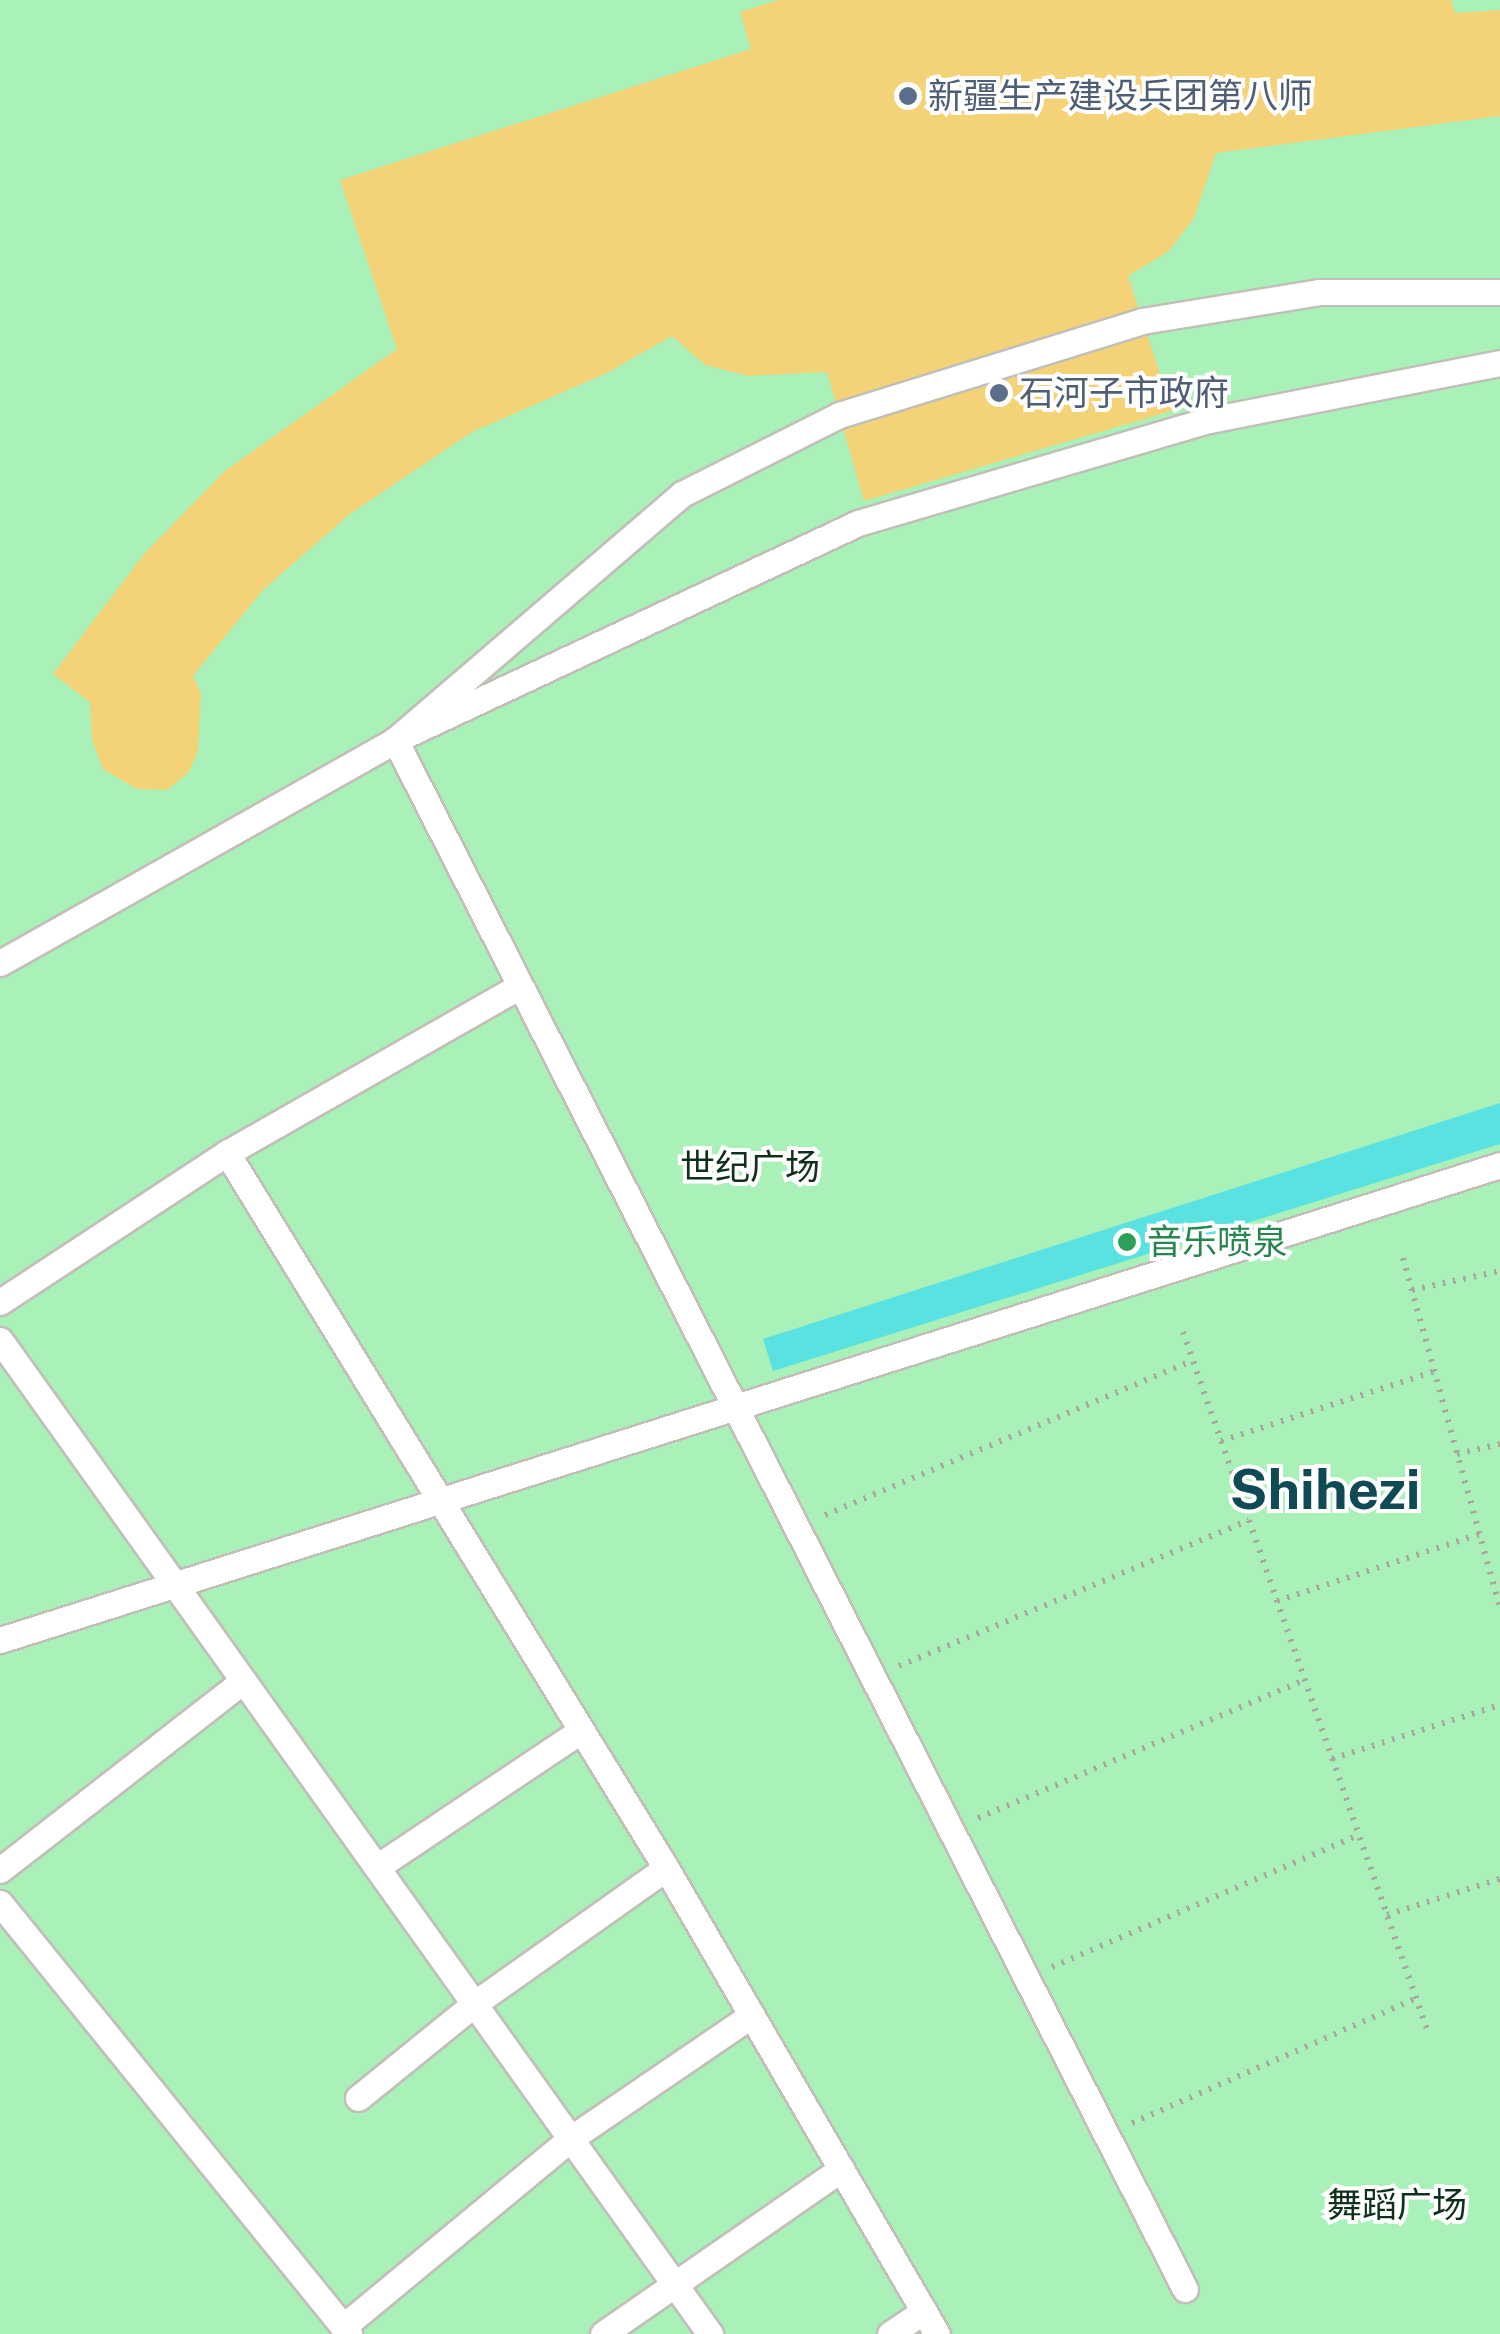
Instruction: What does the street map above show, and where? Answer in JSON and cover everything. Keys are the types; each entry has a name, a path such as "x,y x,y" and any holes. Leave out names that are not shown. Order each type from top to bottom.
{"street":[{"path":"395,740 682,494 839,415 1142,321 1319,292 1500,292"},
{"path":"0,964 395,740 858,523 1210,420 1500,364"},
{"path":"395,740 1185,2289"},
{"path":"0,1302 227,1153 520,986"},
{"path":"227,1153 666,1868 937,2334"},
{"path":"0,1640 1500,1165"},
{"path":"0,1340 710,2334"},
{"path":"0,1870 243,1681"},
{"path":"376,1867 579,1732"},
{"path":"358,2098 474,2004 666,1868"},
{"path":"0,1903 346,2330 570,2139 752,2015"},
{"path":"604,2334 672,2281 841,2169"},
{"path":"890,2334 924,2311"}],"path":[{"path":"1403,1258 1500,1608"},
{"path":"1412,1290 1500,1271"},
{"path":"1182,1332 1429,2035"},
{"path":"797,1527 1192,1360"},
{"path":"1221,1440 1435,1371"},
{"path":"1457,1454 1500,1444"},
{"path":"873,1677 1248,1520"},
{"path":"1277,1602 1480,1534"},
{"path":"951,1829 1304,1680"},
{"path":"1332,1758 1500,1705"},
{"path":"1026,1978 1359,1835"},
{"path":"1386,1915 1500,1879"},
{"path":"1106,2134 1414,1999"}],"green space":[{"name":"世纪广场","path":"0,0 1500,0 1500,2334 0,2334"}],"water":[{"name":"音乐喷泉","path":"1500,1103 1500,1144 773,1371 763,1339"}],"building":[{"name":"石河子市政府","path":"779,0 1451,0 1455,13 1500,10 1500,116 1216,153 1194,218 1169,251 1128,276 1172,411 864,501 827,372 748,376 705,365 672,336 607,373 472,432 350,514 263,590 193,676 201,693 198,751 189,772 167,790 137,789 103,769 92,740 90,702 53,674 144,554 225,471 397,349 340,180 751,49 740,12"}],"place":[{"name":"新疆生产建设兵团第八师","path":"908,96"},
{"name":"石河子市政府","path":"999,393"},
{"name":"音乐喷泉","path":"1127,1242"}],"district":[{"name":"Shihezi","path":"1325,1490"}],"park label":[{"name":"舞蹈广场","path":"1397,2205"}]}
